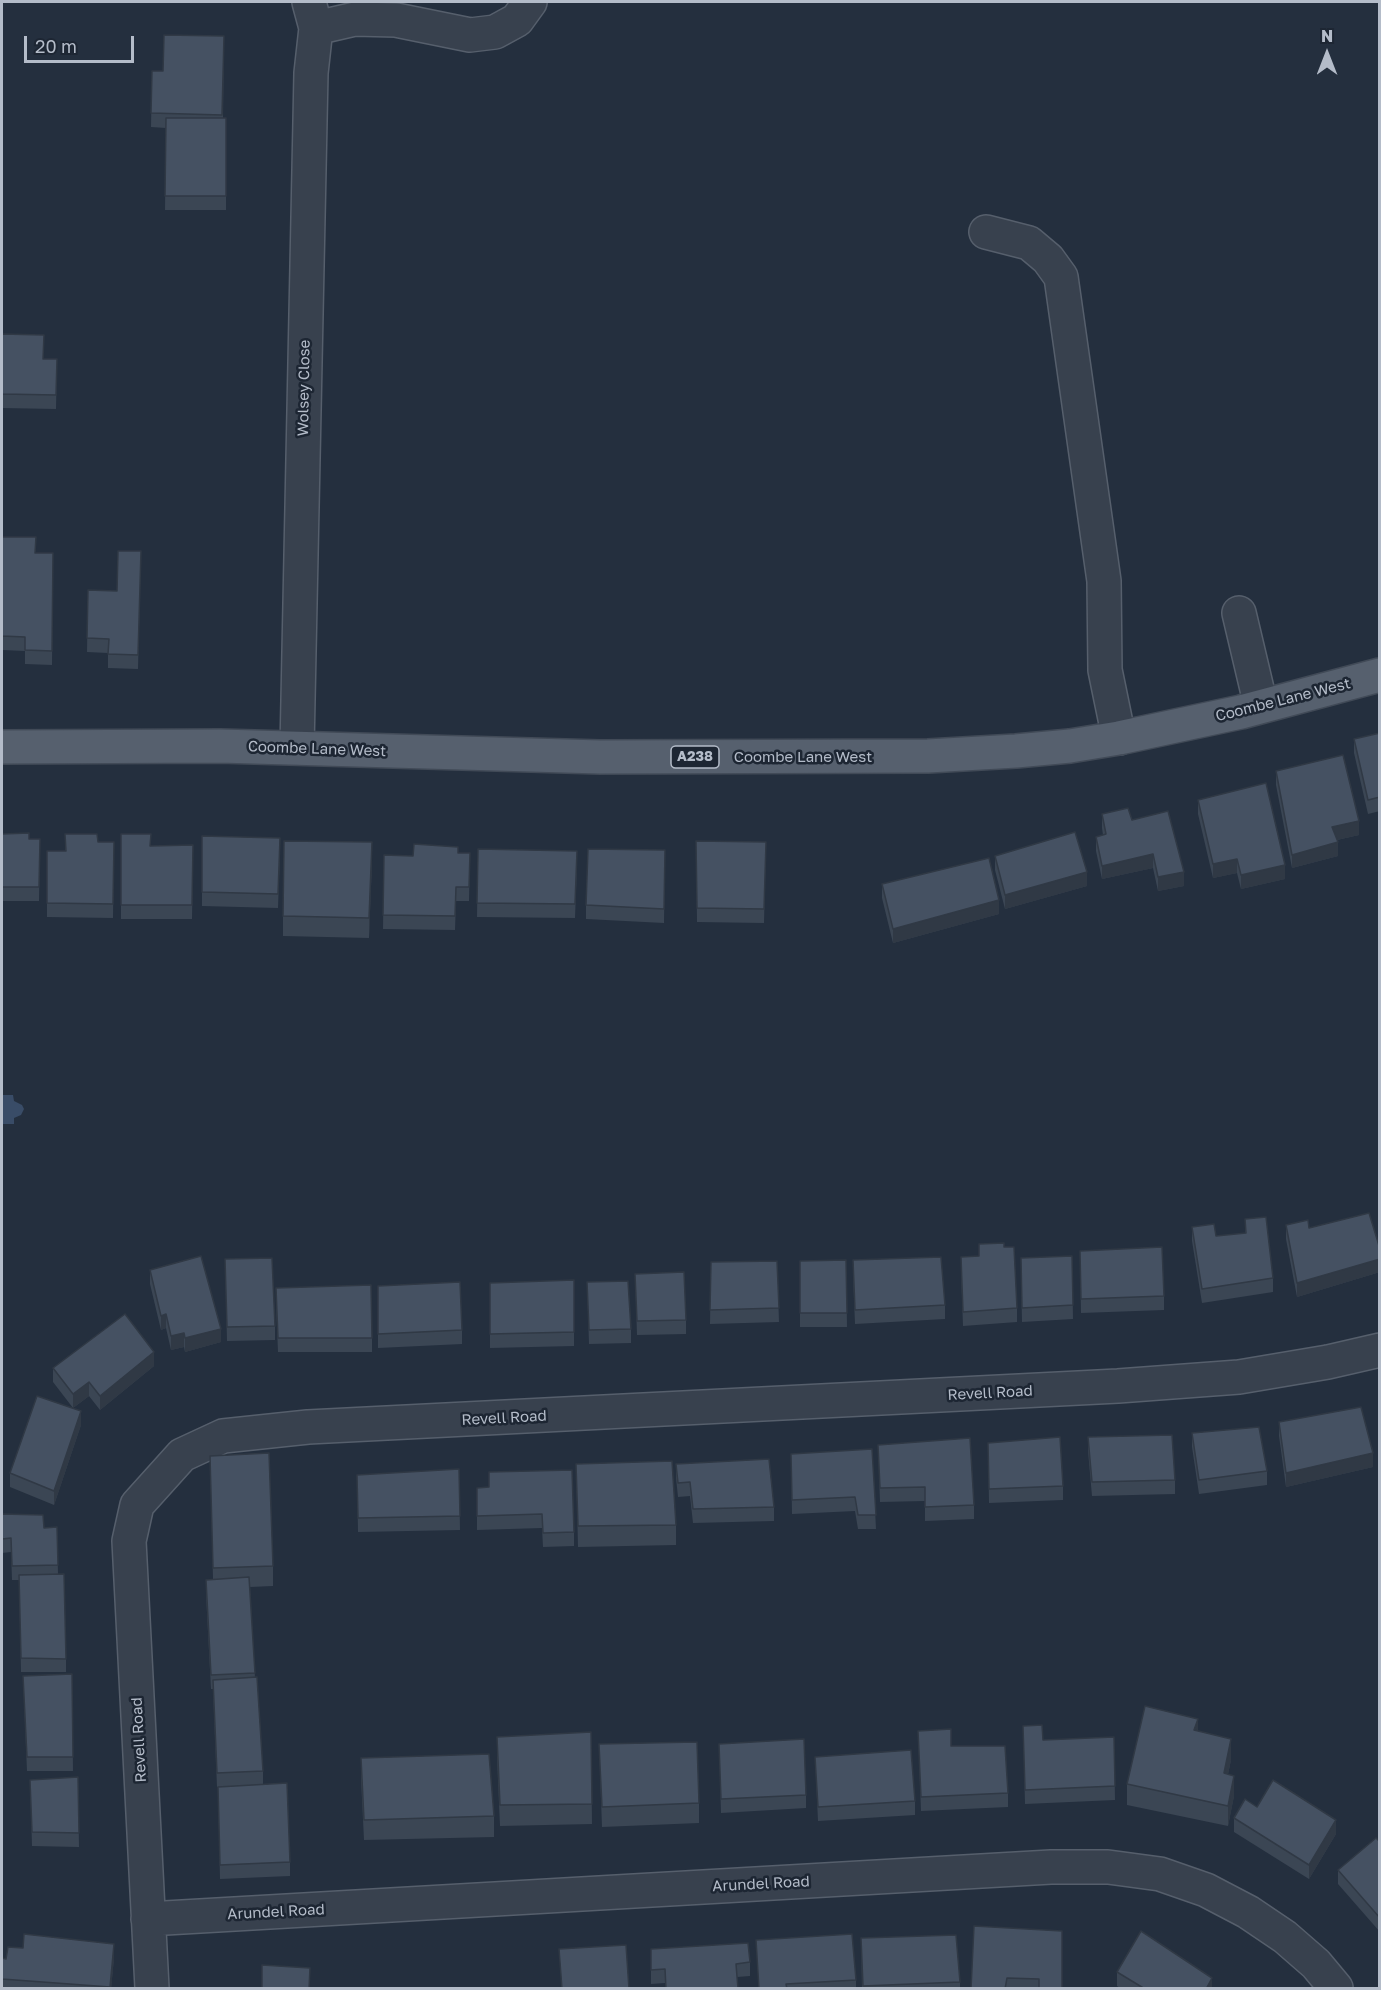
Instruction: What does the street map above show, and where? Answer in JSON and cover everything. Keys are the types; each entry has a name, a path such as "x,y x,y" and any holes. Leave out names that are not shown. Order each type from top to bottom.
{"main road":[{"name":"Coombe Lane West","path":"2,747 220,746 600,757 928,756 1070,746 1119,738 1261,706 1380,675"}],"street":[{"name":"Wolsey Close","path":"297,748 313,15 396,20 470,35 495,32 517,20 530,2"},
{"path":"986,232 1029,243 1048,258 1061,277 1104,581 1105,670 1119,738"},
{"path":"1239,613 1261,706"},
{"name":"Revell Road","path":"152,1989 129,1541 137,1505 182,1455 223,1436 308,1427 1119,1386 1239,1377 1328,1362 1380,1350"},
{"name":"Arundel Road","path":"148,1919 1051,1867 1108,1867 1160,1874 1206,1890 1248,1912 1285,1937 1316,1964 1336,1989"}],"water":[{"path":"2,1095 13,1095 14,1101 22,1105 24,1109 21,1115 14,1118 14,1124 2,1124"}],"building":[{"path":"164,35 224,36 222,115 151,113 152,71 163,71"},
{"path":"166,118 226,118 226,196 165,196"},
{"path":"2,334 44,335 43,359 57,359 56,395 2,394"},
{"path":"2,537 36,537 35,553 53,553 52,651 25,650 25,637 2,636"},
{"path":"118,551 141,551 138,655 108,654 109,639 87,638 88,590 117,591"},
{"path":"1380,733 1380,797 1368,800 1354,739"},
{"path":"1343,755 1359,821 1332,827 1338,842 1292,855 1276,771"},
{"path":"1266,783 1285,865 1241,875 1237,859 1213,864 1198,800"},
{"path":"1128,808 1132,820 1168,811 1184,872 1158,877 1153,854 1102,866 1096,837 1106,834 1102,814"},
{"path":"1075,832 1087,872 1005,895 995,856"},
{"path":"29,833 29,839 40,839 39,887 2,887 2,834"},
{"path":"65,834 97,834 98,842 114,842 113,904 47,903 47,851 66,851"},
{"path":"121,834 151,834 150,846 193,845 192,905 121,905"},
{"path":"202,836 280,838 278,894 202,892"},
{"path":"284,841 372,842 369,918 283,916"},
{"path":"696,841 766,842 764,909 697,908"},
{"path":"414,844 458,847 458,853 470,853 469,887 456,887 455,916 383,915 384,855 413,856"},
{"path":"478,849 577,851 575,904 477,903"},
{"path":"588,849 665,850 664,909 586,905"},
{"path":"989,858 999,900 893,929 882,884"},
{"path":"1369,1213 1380,1249 1380,1259 1297,1283 1286,1225 1308,1220 1309,1228"},
{"path":"1266,1217 1273,1278 1202,1289 1192,1227 1214,1224 1216,1236 1246,1233 1245,1219"},
{"path":"1004,1243 1004,1247 1014,1247 1017,1308 963,1312 961,1257 979,1256 979,1244"},
{"path":"1162,1247 1164,1296 1081,1299 1080,1251"},
{"path":"201,1256 221,1329 185,1338 184,1333 171,1336 166,1314 161,1316 150,1270"},
{"path":"1072,1256 1073,1305 1022,1308 1021,1258"},
{"path":"941,1257 945,1305 855,1310 853,1260"},
{"path":"272,1258 275,1326 227,1327 225,1259"},
{"path":"846,1260 847,1313 800,1313 800,1261"},
{"path":"777,1261 779,1308 710,1310 711,1262"},
{"path":"684,1272 686,1320 637,1321 635,1274"},
{"path":"574,1280 574,1332 490,1334 490,1283"},
{"path":"628,1281 631,1329 589,1330 587,1282"},
{"path":"460,1282 462,1330 378,1334 378,1286"},
{"path":"371,1285 372,1338 278,1338 276,1288"},
{"path":"125,1314 154,1352 100,1396 89,1382 73,1394 53,1368"},
{"path":"37,1396 81,1411 54,1491 10,1473"},
{"path":"1361,1407 1373,1453 1286,1473 1279,1422"},
{"path":"1259,1427 1267,1471 1199,1480 1192,1433"},
{"path":"1172,1435 1175,1480 1092,1482 1088,1437"},
{"path":"1060,1437 1063,1486 989,1489 988,1443"},
{"path":"970,1438 974,1505 925,1507 925,1487 880,1488 878,1445"},
{"path":"872,1449 876,1515 858,1515 855,1497 792,1500 791,1454"},
{"path":"269,1453 273,1566 213,1568 210,1456"},
{"path":"769,1459 774,1507 693,1509 690,1482 678,1483 676,1464"},
{"path":"672,1461 676,1525 578,1526 576,1464"},
{"path":"459,1469 460,1516 358,1518 357,1475"},
{"path":"572,1470 574,1532 543,1533 542,1514 477,1516 477,1488 489,1487 489,1472"},
{"path":"2,1514 43,1515 44,1528 57,1527 58,1565 12,1566 11,1538 2,1539"},
{"path":"64,1574 66,1659 21,1658 19,1575"},
{"path":"249,1577 255,1673 211,1675 206,1580"},
{"path":"72,1674 73,1757 27,1757 23,1676"},
{"path":"257,1677 263,1771 217,1773 213,1680"},
{"path":"1145,1706 1198,1719 1194,1730 1231,1739 1224,1773 1234,1776 1228,1806 1127,1784"},
{"path":"1042,1725 1043,1740 1114,1737 1115,1786 1025,1790 1023,1726"},
{"path":"951,1729 951,1746 1005,1746 1008,1793 921,1797 918,1731"},
{"path":"591,1732 592,1804 500,1805 497,1737"},
{"path":"804,1739 806,1795 721,1799 719,1744"},
{"path":"697,1742 699,1803 602,1807 599,1744"},
{"path":"911,1750 915,1801 818,1807 815,1757"},
{"path":"489,1754 494,1816 364,1820 361,1758"},
{"path":"78,1777 79,1833 32,1832 30,1780"},
{"path":"1273,1780 1336,1820 1309,1865 1234,1818 1245,1799 1257,1807"},
{"path":"287,1783 290,1862 220,1865 218,1787"},
{"path":"1376,1838 1380,1842 1380,1918 1338,1870"},
{"path":"974,1926 1062,1931 1062,1989 1039,1989 1039,1979 1007,1978 1005,1989 971,1989"},
{"path":"1141,1931 1212,1978 1206,1989 1145,1989 1117,1972"},
{"path":"24,1934 114,1944 110,1987 2,1979 2,1958 6,1959 8,1947 23,1948"},
{"path":"852,1934 856,1980 786,1984 787,1989 759,1989 756,1940"},
{"path":"956,1935 960,1982 863,1986 861,1938"},
{"path":"748,1943 750,1962 736,1964 738,1989 666,1989 665,1969 651,1970 651,1949"},
{"path":"626,1945 629,1989 562,1989 559,1949"},
{"path":"262,1965 310,1968 309,1989 262,1989"}]}
